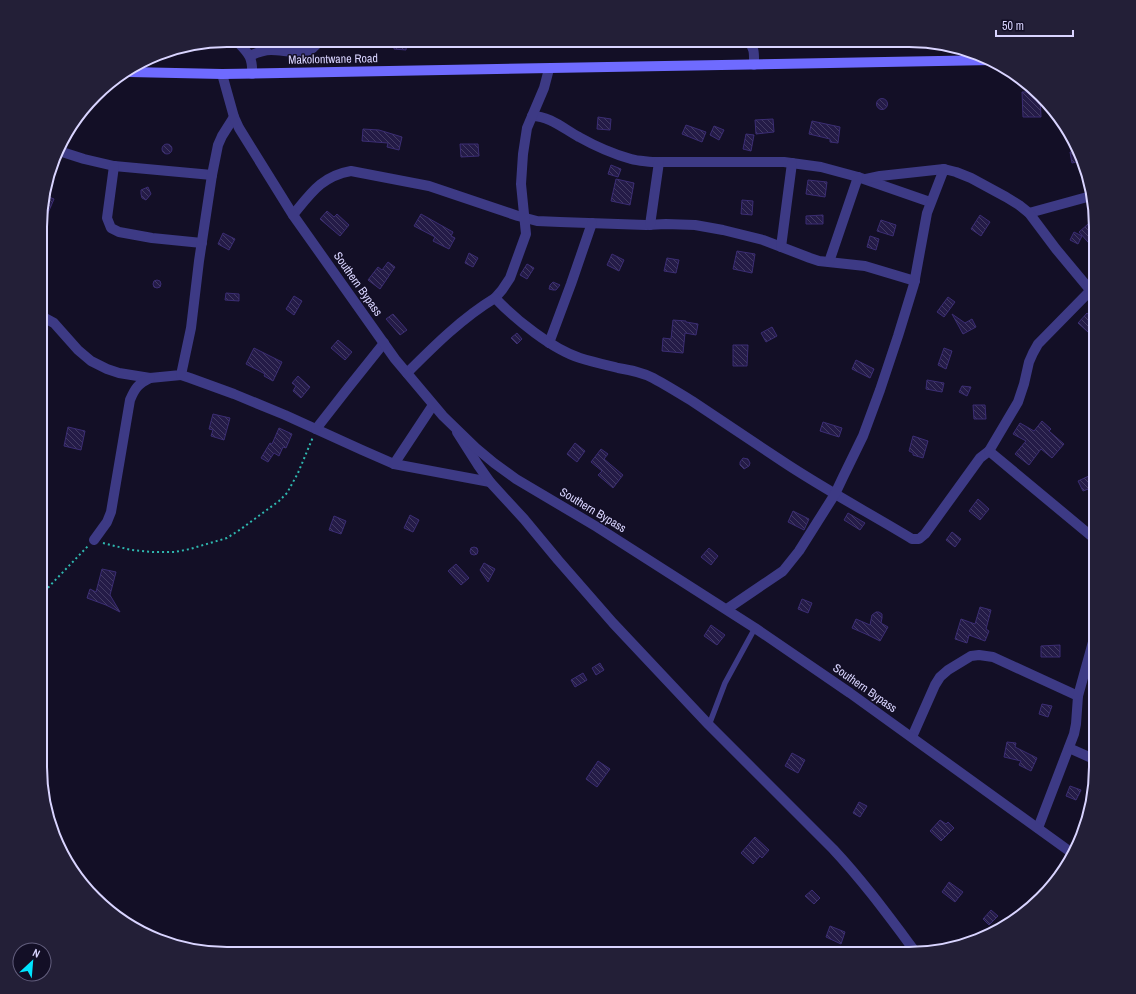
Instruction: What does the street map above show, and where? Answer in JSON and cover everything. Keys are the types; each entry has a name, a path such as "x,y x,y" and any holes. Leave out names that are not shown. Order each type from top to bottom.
{"main road":[{"name":"Makolontwane Road","path":"146,68 222,74 252,74 976,60"}],"street":[{"path":"242,47 250,56 252,63 252,74"},
{"path":"250,56 263,51 271,50 297,52 314,47"},
{"path":"753,47 754,65"},
{"path":"407,373 443,338 484,304 495,298 510,278 526,234 521,184 523,154 527,128 544,88 549,68"},
{"name":"Southern Bypass","path":"222,74 239,128 293,215 407,373 455,428 482,453 516,479 597,527 727,609 850,693 1068,850"},
{"path":"181,375 191,328 212,175 218,145 226,128 234,116"},
{"path":"532,116 539,116 552,121 579,137 609,151 631,159 659,162 784,162 821,167 862,178 930,202"},
{"path":"64,152 114,166 212,175"},
{"path":"650,225 659,162"},
{"path":"781,247 792,163"},
{"path":"114,166 107,218 111,228 119,232 152,238 202,243"},
{"path":"862,178 944,169 956,172 985,186 1006,197 1029,213 1089,289"},
{"path":"727,609 783,571 799,551 835,494 863,436 883,383 915,281 930,202 944,169"},
{"path":"293,215 321,183 342,172 351,171 429,186 524,218 545,221 592,223 695,225 763,240 810,258 829,262 865,266 915,281"},
{"path":"829,262 862,178"},
{"path":"1029,213 1086,197"},
{"path":"549,343 592,223"},
{"path":"495,298 549,343 563,351 580,358 636,371 652,377 736,429 783,462 835,494 912,539 919,539 925,534 980,458 989,451 1018,402 1029,362 1035,348 1089,298"},
{"path":"47,319 54,323 78,350 91,361 107,369 119,373 150,378 181,375 234,394 394,464 490,482"},
{"path":"316,429 384,343"},
{"path":"94,540 111,512 130,400 133,392 140,383 150,378"},
{"path":"394,464 434,405"},
{"path":"455,428 490,482 613,623 709,725 852,868 912,947"},
{"path":"989,451 1089,534"},
{"path":"912,737 940,676 971,656 979,655 993,657 1078,696"},
{"path":"1038,828 1074,734 1078,696 1089,656"},
{"path":"1069,748 1089,757"}],"lane":[{"path":"709,725 725,683 755,628"}],"path":[{"path":"47,589 94,540 131,550 175,552 227,538 279,501 287,493 298,473 316,429"}],"building":[{"path":"394,47 406,47 406,50 394,49"},
{"path":"1022,92 1028,92 1040,104 1041,117 1023,117"},
{"path":"882,98 886,100 888,104 886,108 882,110 878,108 876,104 878,100"},
{"path":"598,117 611,119 610,130 597,129"},
{"path":"773,119 774,132 756,134 755,120"},
{"path":"812,121 840,127 838,143 830,142 830,139 809,134"},
{"path":"686,125 706,132 702,142 682,134"},
{"path":"714,126 724,130 719,140 710,135"},
{"path":"363,129 379,130 402,137 399,150 387,147 388,143 362,141"},
{"path":"746,134 754,135 751,151 743,149"},
{"path":"165,144 169,144 171,145 171,153 165,154 162,151 162,147"},
{"path":"460,144 478,144 479,156 461,157"},
{"path":"1072,151 1076,162 1072,163 1070,152"},
{"path":"611,165 621,169 618,177 608,174"},
{"path":"616,179 634,183 630,205 611,201"},
{"path":"808,180 827,182 825,197 806,194"},
{"path":"148,187 151,194 146,200 142,198 141,190"},
{"path":"50,197 54,199 47,215"},
{"path":"742,200 753,201 752,215 741,214"},
{"path":"327,211 334,217 337,214 349,225 340,236 320,219"},
{"path":"421,214 453,232 451,236 455,238 449,249 433,241 435,237 414,226"},
{"path":"823,215 823,224 806,224 806,216"},
{"path":"980,215 990,222 981,236 971,229"},
{"path":"881,220 896,225 893,236 877,231"},
{"path":"1089,223 1089,243 1079,232"},
{"path":"1074,232 1082,236 1078,244 1070,240"},
{"path":"223,233 235,239 229,250 218,244"},
{"path":"870,236 879,239 876,250 867,247"},
{"path":"737,251 755,254 752,273 733,269"},
{"path":"469,253 478,258 473,267 465,263"},
{"path":"612,254 624,260 619,271 607,265"},
{"path":"667,258 679,260 676,273 664,271"},
{"path":"388,262 395,267 380,289 368,280 378,267 382,270"},
{"path":"527,264 534,268 527,279 520,275"},
{"path":"155,280 159,280 161,284 159,288 155,288 153,286 153,282"},
{"path":"553,282 560,285 556,290 549,289"},
{"path":"226,293 239,294 239,301 225,300"},
{"path":"294,296 302,301 294,315 286,309"},
{"path":"948,297 955,302 944,317 937,312"},
{"path":"1087,313 1089,315 1088,332 1078,323"},
{"path":"393,314 407,330 400,335 386,319"},
{"path":"952,314 965,323 972,319 976,327 963,334"},
{"path":"673,320 698,324 696,335 685,333 683,353 662,351 663,338 671,339"},
{"path":"772,327 777,336 766,342 761,333"},
{"path":"517,333 522,339 517,344 511,338"},
{"path":"338,340 352,352 345,360 331,348"},
{"path":"733,345 748,345 747,366 733,366"},
{"path":"254,348 282,362 273,381 264,376 265,374 246,364"},
{"path":"944,348 952,351 946,369 938,365"},
{"path":"856,360 874,369 870,378 852,369"},
{"path":"298,376 310,387 301,398 293,391 296,386 292,383"},
{"path":"927,380 944,383 942,392 926,389"},
{"path":"962,386 971,387 967,396 959,392"},
{"path":"973,405 985,405 986,419 974,419"},
{"path":"213,414 230,418 224,440 211,436 213,430 209,429"},
{"path":"1042,421 1051,429 1049,431 1064,444 1052,458 1041,449 1029,465 1015,454 1026,441 1013,434 1020,423 1034,431"},
{"path":"823,422 842,428 839,437 820,431"},
{"path":"68,427 85,431 81,450 64,446"},
{"path":"279,428 292,434 286,448 283,447 279,456 274,453 268,462 261,458 270,443 272,444"},
{"path":"913,436 928,441 923,458 913,455 913,453 909,451"},
{"path":"575,443 585,451 577,462 567,454"},
{"path":"601,449 608,454 604,459 623,475 613,488 598,475 602,471 591,462"},
{"path":"743,458 748,459 750,463 749,466 744,469 740,465"},
{"path":"1089,476 1089,489 1083,491 1078,481"},
{"path":"978,499 989,509 980,520 969,511"},
{"path":"793,511 809,519 804,530 788,522"},
{"path":"848,513 865,523 860,530 844,520"},
{"path":"410,515 419,520 413,532 404,528"},
{"path":"334,516 346,521 341,534 329,530"},
{"path":"952,532 961,539 955,547 946,540"},
{"path":"472,547 476,547 478,551 476,555 472,555 470,553 470,549"},
{"path":"709,548 718,556 711,565 701,557"},
{"path":"484,563 495,569 488,582 480,570"},
{"path":"456,564 469,578 461,585 448,571"},
{"path":"102,569 116,572 110,595 120,612 87,598 90,589 96,592"},
{"path":"802,599 812,603 808,613 798,609"},
{"path":"980,607 991,610 986,629 989,631 985,641 969,635 967,643 955,639 961,619 975,624"},
{"path":"876,612 882,614 881,623 888,627 880,641 852,628 856,619 870,625 872,615"},
{"path":"711,625 725,635 717,645 704,636"},
{"path":"1060,645 1060,657 1041,657 1041,646"},
{"path":"600,663 604,670 596,675 592,668"},
{"path":"583,673 587,680 575,687 571,680"},
{"path":"1042,704 1052,706 1048,717 1039,714"},
{"path":"1007,742 1016,743 1015,747 1037,758 1031,771 1019,765 1021,761 1004,757"},
{"path":"792,753 805,760 798,773 785,766"},
{"path":"598,761 610,769 597,787 586,779"},
{"path":"1070,786 1081,790 1076,800 1066,796"},
{"path":"859,802 867,806 860,817 853,813"},
{"path":"940,820 946,824 948,822 954,828 941,841 930,831"},
{"path":"755,837 769,850 762,858 760,856 753,864 741,853"},
{"path":"949,882 963,892 955,902 942,892"},
{"path":"812,890 820,898 814,904 805,896"},
{"path":"991,910 998,916 989,925 983,919"},
{"path":"830,926 845,932 841,944 826,937"}]}
